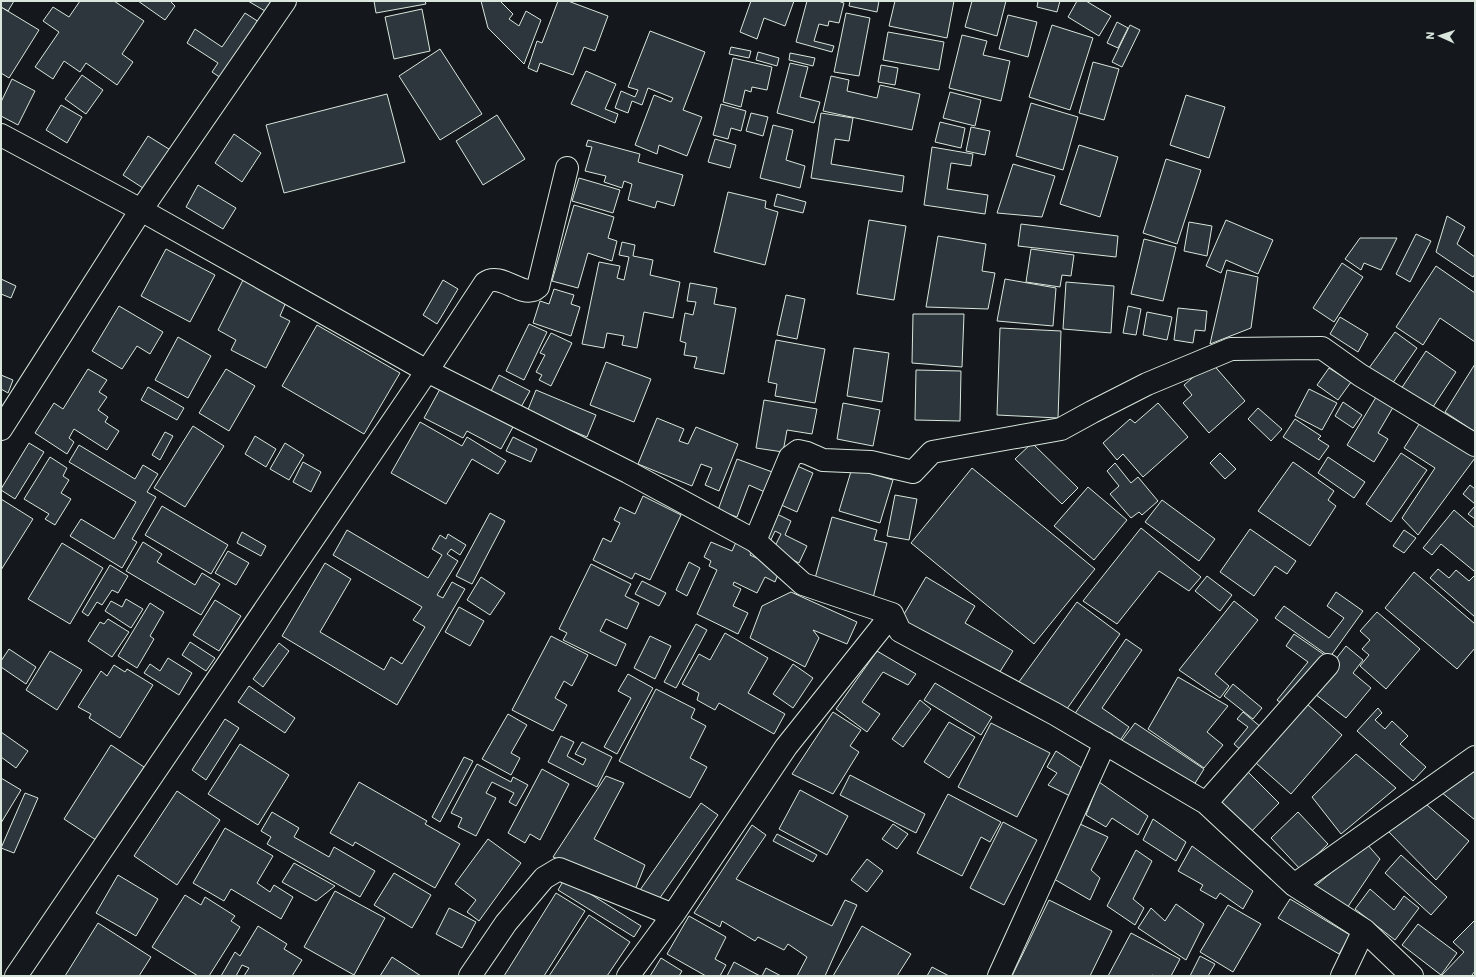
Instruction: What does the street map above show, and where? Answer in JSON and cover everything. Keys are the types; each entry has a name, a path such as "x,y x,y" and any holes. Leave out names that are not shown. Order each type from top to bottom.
{"street":[{"path":"1,429 141,210 284,1"},
{"path":"1,135 141,210 427,371 628,472 755,541 803,584 892,614 900,631 1055,714 1206,803 1294,885 1364,930 1412,976"},
{"path":"16,976 427,371 485,283 489,280 496,280 526,290 533,290 538,287 567,168"},
{"path":"755,541 790,457 798,451 823,460 871,462 913,472 932,452 1061,429 1147,384 1231,349 1322,348 1360,375 1475,445"},
{"path":"628,976 673,915 786,748 892,614"},
{"path":"1206,803 1328,665"},
{"path":"999,976 1105,743"},
{"path":"1294,885 1475,757"},
{"path":"470,976 506,923 544,878 559,869 673,915"},
{"path":"1342,976 1364,930"}],"building":[{"path":"1,1 14,1 8,11 1,7"},
{"path":"80,1 114,1 144,21 122,54 133,62 117,85 86,63 80,72 64,61 53,79 35,67 59,32 43,21 53,7 69,17"},
{"path":"138,1 170,1 175,6 165,20"},
{"path":"248,1 271,1 265,11"},
{"path":"374,1 425,1 426,4 376,13"},
{"path":"481,1 500,1 513,14 509,19 519,26 526,11 541,20 524,64 488,28"},
{"path":"558,1 568,1 608,16 595,51 584,47 573,75 540,63 537,72 528,68 537,41 542,43"},
{"path":"751,1 794,1 785,26 764,18 757,39 740,32"},
{"path":"807,1 838,1 844,3 839,23 829,21 828,26 819,24 814,41 834,46 832,52 796,42"},
{"path":"850,1 879,1 877,12 849,6"},
{"path":"895,1 954,1 947,38 889,26"},
{"path":"972,1 1006,1 997,36 965,27"},
{"path":"1038,1 1060,1 1057,12 1037,7"},
{"path":"1077,1 1086,1 1111,16 1099,36 1068,17"},
{"path":"1,7 39,30 9,78 1,73"},
{"path":"422,9 430,51 394,59 385,17"},
{"path":"245,13 259,22 221,78 212,72 218,63 187,43 195,29 222,47"},
{"path":"846,13 870,18 859,76 834,72"},
{"path":"1008,15 1037,22 1028,57 999,49"},
{"path":"1117,22 1128,28 1118,48 1107,43"},
{"path":"1052,25 1093,38 1070,110 1029,97"},
{"path":"1130,25 1140,30 1122,67 1112,62"},
{"path":"650,31 705,52 683,110 702,117 687,156 659,145 657,154 635,145 654,95 671,102 673,98 648,88 642,105 632,101 628,113 615,108 621,91 635,97 638,90 628,87"},
{"path":"888,32 944,42 939,70 883,60"},
{"path":"962,35 987,41 983,55 1010,61 1001,101 949,88"},
{"path":"731,47 751,51 749,58 729,54"},
{"path":"440,49 482,114 440,140 399,76"},
{"path":"758,52 779,58 777,66 756,60"},
{"path":"790,53 815,58 813,66 789,60"},
{"path":"733,58 772,67 767,90 752,87 751,92 745,90 741,107 723,102"},
{"path":"1093,62 1119,69 1104,120 1079,113"},
{"path":"790,63 808,67 800,97 820,102 814,123 777,113"},
{"path":"881,65 898,68 895,85 878,82"},
{"path":"586,71 616,84 605,109 618,114 615,123 571,104"},
{"path":"82,75 103,90 86,114 65,99"},
{"path":"831,76 849,80 847,91 877,98 880,85 920,94 912,130 823,111"},
{"path":"12,79 35,91 18,125 1,116 1,102"},
{"path":"950,92 981,100 975,126 943,118"},
{"path":"387,94 405,162 284,193 266,125"},
{"path":"1186,95 1225,107 1209,158 1170,145"},
{"path":"1031,103 1078,117 1063,170 1016,156"},
{"path":"721,104 746,111 741,131 731,128 728,139 713,135"},
{"path":"61,105 82,117 67,143 46,130"},
{"path":"751,113 768,117 763,136 746,131"},
{"path":"821,113 853,118 849,141 835,139 831,164 904,176 902,192 811,178"},
{"path":"497,115 525,159 483,185 456,141"},
{"path":"940,122 965,128 961,148 935,142"},
{"path":"773,125 793,130 786,160 805,166 800,188 760,178"},
{"path":"971,127 990,131 985,155 966,151"},
{"path":"234,134 261,153 242,182 215,163"},
{"path":"148,136 172,151 146,190 123,175"},
{"path":"715,139 736,145 730,168 708,162"},
{"path":"588,140 640,154 638,162 683,175 674,206 657,201 655,208 628,200 632,184 624,181 622,188 604,182 606,176 585,171 592,147 586,146"},
{"path":"1079,145 1118,157 1100,217 1060,204"},
{"path":"932,147 973,154 971,166 951,163 947,189 988,195 985,214 924,205"},
{"path":"1166,159 1201,170 1177,244 1143,233"},
{"path":"1013,164 1055,176 1042,217 997,213"},
{"path":"579,178 620,190 613,213 572,201"},
{"path":"198,185 236,208 223,229 186,207"},
{"path":"728,192 766,201 765,208 778,212 765,265 714,252"},
{"path":"777,194 806,202 803,213 774,206"},
{"path":"574,205 614,217 608,238 617,241 612,261 588,253 578,288 552,281"},
{"path":"1447,216 1465,227 1457,244 1475,257 1475,274 1473,277 1436,252"},
{"path":"869,220 906,226 894,300 857,294"},
{"path":"1226,220 1273,240 1258,274 1226,260 1221,273 1206,266"},
{"path":"1189,222 1212,226 1207,256 1184,251"},
{"path":"1021,224 1118,236 1116,257 1018,246"},
{"path":"1416,234 1431,241 1410,282 1396,274"},
{"path":"938,236 986,244 982,271 995,273 988,309 926,307"},
{"path":"1360,238 1397,238 1381,270 1364,263 1361,270 1345,259"},
{"path":"1144,239 1176,247 1163,301 1131,294"},
{"path":"622,242 635,245 633,256 653,260 650,275 680,282 673,318 644,312 637,348 622,345 624,336 607,333 604,348 582,344 599,262 620,266 617,278 624,280 629,257 619,255"},
{"path":"166,249 215,275 190,322 141,296"},
{"path":"1031,249 1074,255 1071,276 1062,275 1060,287 1026,282"},
{"path":"1342,263 1363,277 1334,322 1313,308"},
{"path":"1436,266 1475,293 1475,342 1440,318 1423,345 1396,327"},
{"path":"1227,270 1258,277 1251,328 1210,344"},
{"path":"1,279 16,286 11,298 1,294"},
{"path":"1005,279 1056,288 1053,326 997,321"},
{"path":"243,280 286,302 280,316 290,321 266,368 231,350 236,340 218,330"},
{"path":"443,280 458,289 437,324 423,315"},
{"path":"1066,282 1114,286 1111,333 1063,329"},
{"path":"690,283 717,288 714,304 736,308 724,374 694,368 697,357 684,355 686,343 680,341 685,313 693,315 696,302 687,301"},
{"path":"554,289 574,295 571,304 580,307 571,336 533,323 540,301 549,304"},
{"path":"786,295 805,299 797,339 777,335"},
{"path":"119,306 163,332 150,354 137,346 122,369 92,351"},
{"path":"1128,306 1141,309 1136,335 1123,333"},
{"path":"1178,308 1207,311 1205,331 1195,330 1193,343 1174,340"},
{"path":"1147,312 1172,317 1167,340 1143,335"},
{"path":"913,314 964,314 962,367 912,363"},
{"path":"1340,317 1368,334 1358,352 1330,334"},
{"path":"529,324 547,332 524,380 506,371"},
{"path":"317,325 400,373 364,434 282,386"},
{"path":"1000,328 1061,331 1058,418 997,415"},
{"path":"1395,332 1417,348 1392,384 1369,368"},
{"path":"551,333 572,343 551,386 539,380 542,375 536,372 545,355 540,353"},
{"path":"178,337 211,356 188,398 155,380"},
{"path":"776,340 825,349 815,403 775,396 777,384 768,382"},
{"path":"854,348 889,353 882,402 847,396"},
{"path":"1426,351 1456,372 1429,413 1399,392"},
{"path":"606,362 651,379 634,422 590,405"},
{"path":"1211,362 1245,401 1209,433 1183,403 1192,395 1184,385"},
{"path":"1475,364 1475,432 1445,412"},
{"path":"1329,368 1351,382 1338,400 1317,385"},
{"path":"88,369 107,380 99,392 107,397 98,410 108,417 105,422 119,431 107,450 74,429 69,438 74,442 67,454 35,433 54,403 63,409"},
{"path":"226,369 255,386 229,431 199,413"},
{"path":"916,370 961,371 960,421 915,420"},
{"path":"1,375 13,380 8,393 1,389"},
{"path":"499,375 530,391 521,407 491,391"},
{"path":"148,387 184,408 177,420 141,400"},
{"path":"440,389 513,427 501,449 467,431 463,438 424,418"},
{"path":"1309,389 1337,403 1322,430 1295,416"},
{"path":"536,390 596,415 587,437 527,412"},
{"path":"1378,394 1395,404 1378,433 1388,439 1374,462 1347,445"},
{"path":"764,400 817,409 812,434 787,430 783,452 756,448"},
{"path":"1343,402 1362,415 1353,428 1335,416"},
{"path":"843,403 880,410 873,446 837,439"},
{"path":"1158,403 1188,437 1143,477 1123,454 1117,460 1103,443 1130,419 1135,423"},
{"path":"1258,408 1282,429 1271,441 1248,419"},
{"path":"657,418 684,429 679,441 688,444 696,427 738,444 719,491 705,485 712,468 701,464 692,486 638,464"},
{"path":"1423,418 1475,451 1475,458 1418,535 1402,518 1435,468 1404,448"},
{"path":"1295,419 1321,436 1318,439 1329,446 1319,460 1283,437"},
{"path":"420,422 462,446 467,437 506,461 498,474 472,459 446,504 391,473"},
{"path":"193,426 224,446 185,507 154,488"},
{"path":"165,432 173,436 160,460 152,455"},
{"path":"255,436 276,449 266,467 245,454"},
{"path":"513,437 537,449 531,462 506,451"},
{"path":"29,443 44,452 15,499 1,489"},
{"path":"285,443 304,455 289,480 270,469"},
{"path":"1032,443 1078,488 1062,504 1015,459"},
{"path":"79,445 135,479 143,465 158,474 147,492 156,497 132,539 137,542 122,568 70,536 81,519 114,539 136,502 69,462"},
{"path":"1220,453 1236,469 1225,479 1210,463"},
{"path":"1401,453 1427,470 1391,522 1366,504"},
{"path":"50,457 67,468 63,476 69,480 61,493 71,499 55,525 45,519 49,514 24,499"},
{"path":"1328,457 1365,482 1354,498 1318,473"},
{"path":"737,459 775,473 767,493 749,485 737,517 718,510"},
{"path":"303,462 321,472 311,492 293,482"},
{"path":"1293,462 1334,491 1328,500 1336,506 1310,546 1258,511"},
{"path":"1115,463 1131,483 1138,477 1158,501 1142,515 1139,512 1131,518 1110,494 1119,486 1107,471"},
{"path":"795,465 813,473 797,512 779,504"},
{"path":"852,468 893,480 880,523 839,511"},
{"path":"972,468 1095,569 1034,644 911,543"},
{"path":"1470,485 1475,489 1475,504 1463,494"},
{"path":"1088,487 1127,520 1094,560 1054,526"},
{"path":"895,495 917,499 909,540 887,536"},
{"path":"643,496 681,515 650,580 635,573 632,579 593,560 603,538 611,542 620,523 614,520 620,507 635,514"},
{"path":"1,499 33,519 1,570"},
{"path":"1162,500 1215,539 1199,561 1145,522"},
{"path":"162,506 228,545 211,574 145,535"},
{"path":"1475,506 1475,519 1468,514"},
{"path":"1454,510 1475,528 1474,571 1441,544 1432,555 1423,548"},
{"path":"771,511 791,521 785,535 807,546 799,563 773,550 781,534 775,531 769,544 758,539"},
{"path":"490,513 505,521 472,584 456,576"},
{"path":"832,517 877,530 874,540 887,543 873,598 814,582"},
{"path":"1141,528 1201,577 1189,591 1159,571 1117,624 1083,601"},
{"path":"1250,529 1296,561 1287,574 1275,566 1254,596 1220,572"},
{"path":"347,530 428,578 442,555 432,549 440,535 446,539 448,534 466,545 460,555 451,549 447,554 458,561 437,595 443,598 452,582 465,589 397,705 282,636 325,563 351,579 320,632 384,670 391,657 402,664 425,627 413,620 422,607 333,555"},
{"path":"1404,530 1416,538 1404,553 1393,546"},
{"path":"242,532 266,546 261,556 237,543"},
{"path":"737,540 754,548 750,555 780,569 775,582 765,577 757,593 734,582 733,585 741,589 733,606 748,613 738,634 697,614 717,570 709,566 711,561 704,557 711,542 732,551"},
{"path":"143,542 162,554 157,562 195,585 202,573 220,584 201,615 126,571"},
{"path":"62,543 103,568 70,624 28,599"},
{"path":"228,551 249,563 236,585 215,573"},
{"path":"689,562 700,568 687,596 676,590"},
{"path":"591,564 631,584 625,596 639,603 627,629 606,619 600,631 626,644 616,666 563,640 567,633 559,629"},
{"path":"110,565 128,576 118,593 112,590 102,605 97,602 88,616 82,612"},
{"path":"1438,569 1449,578 1456,570 1469,581 1475,575 1475,617 1430,578"},
{"path":"1414,572 1475,624 1475,648 1457,669 1385,608"},
{"path":"1207,576 1232,595 1220,611 1195,591"},
{"path":"481,577 505,593 490,615 467,600"},
{"path":"926,577 975,606 965,623 1013,651 996,678 900,621"},
{"path":"642,581 666,593 659,606 635,594"},
{"path":"791,592 857,622 847,644 813,630 819,638 805,667 750,638 762,606"},
{"path":"1336,592 1363,611 1330,657 1275,618 1284,606 1329,638 1344,618 1327,606"},
{"path":"126,599 143,609 131,628 105,611 111,601 122,607"},
{"path":"215,600 241,616 219,651 193,635"},
{"path":"1234,601 1258,620 1215,674 1229,686 1220,698 1179,670"},
{"path":"1077,602 1120,634 1064,713 1016,686"},
{"path":"150,603 164,612 150,636 154,639 137,668 118,656"},
{"path":"459,607 484,621 470,646 445,632"},
{"path":"1377,612 1420,649 1386,689 1360,666 1369,655 1362,649 1370,640 1360,631"},
{"path":"108,619 129,632 112,657 88,641 100,622 104,624"},
{"path":"696,624 707,630 676,688 664,682"},
{"path":"725,633 768,658 748,693 785,714 774,734 719,703 715,710 697,700 699,693 682,684 699,654 710,660"},
{"path":"1294,634 1329,658 1287,708 1277,700 1308,662 1286,646"},
{"path":"551,636 588,655 572,686 564,681 555,698 567,705 553,731 512,710"},
{"path":"650,636 671,646 655,679 634,668"},
{"path":"1126,639 1142,650 1102,708 1129,727 1117,745 1074,715"},
{"path":"190,642 215,658 206,671 182,655"},
{"path":"279,643 289,651 263,687 253,679"},
{"path":"1346,646 1363,660 1353,673 1371,688 1346,718 1311,691"},
{"path":"9,649 36,667 26,684 1,667 1,661"},
{"path":"50,651 82,670 57,710 26,690"},
{"path":"877,651 916,674 908,685 883,672 862,702 880,714 867,732 836,709"},
{"path":"168,658 192,673 179,695 144,673 150,664 160,671"},
{"path":"793,664 813,678 793,708 773,694"},
{"path":"114,665 125,672 127,669 153,685 120,738 89,718 91,714 78,707 101,671 107,676"},
{"path":"628,674 653,688 617,754 604,747 631,698 618,691"},
{"path":"1178,677 1228,706 1207,732 1223,745 1204,768 1148,729"},
{"path":"935,683 992,717 981,735 924,700"},
{"path":"1233,684 1262,708 1253,719 1224,696"},
{"path":"249,686 295,718 285,733 238,702"},
{"path":"656,689 695,709 691,718 706,726 690,758 707,767 690,798 619,761"},
{"path":"920,700 931,709 903,747 892,739"},
{"path":"1307,704 1342,735 1291,794 1256,763"},
{"path":"1378,708 1382,713 1375,720 1385,729 1392,721 1408,736 1400,744 1426,767 1413,781 1357,731"},
{"path":"833,712 861,730 850,746 859,752 833,794 792,774"},
{"path":"1243,712 1262,728 1242,751 1234,744 1248,727 1237,719"},
{"path":"508,714 527,725 511,753 520,758 511,775 482,759"},
{"path":"225,719 239,728 206,780 192,770"},
{"path":"949,722 975,737 949,778 924,762"},
{"path":"991,723 1050,753 1017,817 958,787"},
{"path":"1135,723 1204,769 1192,788 1120,743"},
{"path":"1,732 28,751 16,768 1,757"},
{"path":"561,736 574,742 567,756 583,765 586,759 575,754 582,742 612,757 597,787 548,762"},
{"path":"240,744 289,775 258,825 208,794"},
{"path":"111,745 144,767 96,840 64,819"},
{"path":"1056,751 1088,772 1072,797 1048,785 1057,773 1047,767"},
{"path":"1356,754 1396,788 1341,834 1312,797"},
{"path":"464,757 473,761 440,822 432,817"},
{"path":"1475,760 1475,820 1435,787"},
{"path":"477,764 511,782 513,777 528,785 516,806 509,802 514,793 492,782 486,793 496,798 476,836 458,827 462,818 451,813"},
{"path":"542,769 569,784 540,840 530,834 525,843 508,833"},
{"path":"1248,772 1279,803 1246,837 1215,807"},
{"path":"850,775 925,814 916,833 840,795"},
{"path":"606,776 624,783 594,839 645,865 635,890 553,857"},
{"path":"1,778 21,790 1,823"},
{"path":"359,782 427,821 425,824 460,844 435,888 355,842 353,846 330,833"},
{"path":"1099,782 1148,816 1138,835 1112,818 1106,827 1086,815"},
{"path":"800,790 848,816 827,855 779,829"},
{"path":"177,791 220,820 177,885 134,856"},
{"path":"25,793 38,798 14,853 1,848"},
{"path":"948,794 1001,822 990,842 981,837 962,876 917,853"},
{"path":"1420,799 1469,841 1436,880 1385,828"},
{"path":"701,803 718,815 657,902 640,890"},
{"path":"272,812 299,828 294,837 329,857 334,847 375,871 360,897 267,844 271,837 261,831"},
{"path":"1298,812 1328,844 1301,870 1271,838"},
{"path":"1153,819 1186,842 1176,861 1143,840"},
{"path":"1003,822 1037,840 1004,905 970,888"},
{"path":"893,824 908,834 897,849 882,839"},
{"path":"1080,824 1108,837 1091,870 1100,878 1090,900 1054,879"},
{"path":"752,825 766,835 736,879 832,926 845,900 857,905 825,976 797,976 807,957 788,944 784,950 758,937 755,941 722,921 720,927 694,913"},
{"path":"225,828 273,856 257,883 270,892 274,885 293,897 281,919 231,889 224,901 193,883"},
{"path":"777,834 817,855 813,862 773,841"},
{"path":"488,839 521,863 479,921 467,912 476,900 455,884"},
{"path":"1366,843 1380,859 1345,911 1312,889"},
{"path":"1192,846 1253,891 1243,909 1220,893 1216,899 1200,890 1203,885 1178,871"},
{"path":"1136,850 1152,861 1133,899 1144,908 1135,925 1107,906"},
{"path":"1401,855 1447,897 1431,915 1385,873"},
{"path":"867,859 883,871 867,892 851,880"},
{"path":"294,863 335,886 316,901 282,882"},
{"path":"394,873 431,895 412,928 374,905"},
{"path":"118,875 158,899 136,936 96,913"},
{"path":"565,878 641,926 634,937 558,890"},
{"path":"1370,889 1394,910 1404,896 1419,908 1395,940 1355,909"},
{"path":"335,891 385,918 354,975 304,947"},
{"path":"556,893 585,911 544,976 504,976"},
{"path":"185,895 201,905 205,897 235,916 231,921 240,927 209,976 198,976 152,947"},
{"path":"1290,899 1350,935 1339,954 1278,918"},
{"path":"1049,900 1112,931 1090,976 1012,976"},
{"path":"1176,904 1204,924 1186,960 1138,928 1151,908 1165,921"},
{"path":"1228,905 1261,924 1233,972 1200,952"},
{"path":"449,908 476,922 462,948 436,934"},
{"path":"589,915 630,942 607,976 549,976"},
{"path":"689,916 726,937 715,959 726,965 720,976 706,976 667,954"},
{"path":"1475,920 1475,971 1472,975 1474,976 1441,976 1464,952 1453,942"},
{"path":"98,923 151,957 139,976 65,976"},
{"path":"1418,924 1457,953 1441,975 1402,945"},
{"path":"258,926 287,944 284,949 302,960 292,976 244,976 249,968 242,965 236,976 221,976 235,952 240,956"},
{"path":"862,926 911,954 897,976 833,976"},
{"path":"1131,933 1180,959 1171,976 1108,976"},
{"path":"1200,956 1215,964 1208,976 1190,976"},
{"path":"392,957 421,976 380,976"},
{"path":"661,958 682,971 679,976 650,976"},
{"path":"734,962 760,976 727,976"},
{"path":"932,967 949,976 927,976"},
{"path":"766,968 781,976 762,976"}]}
